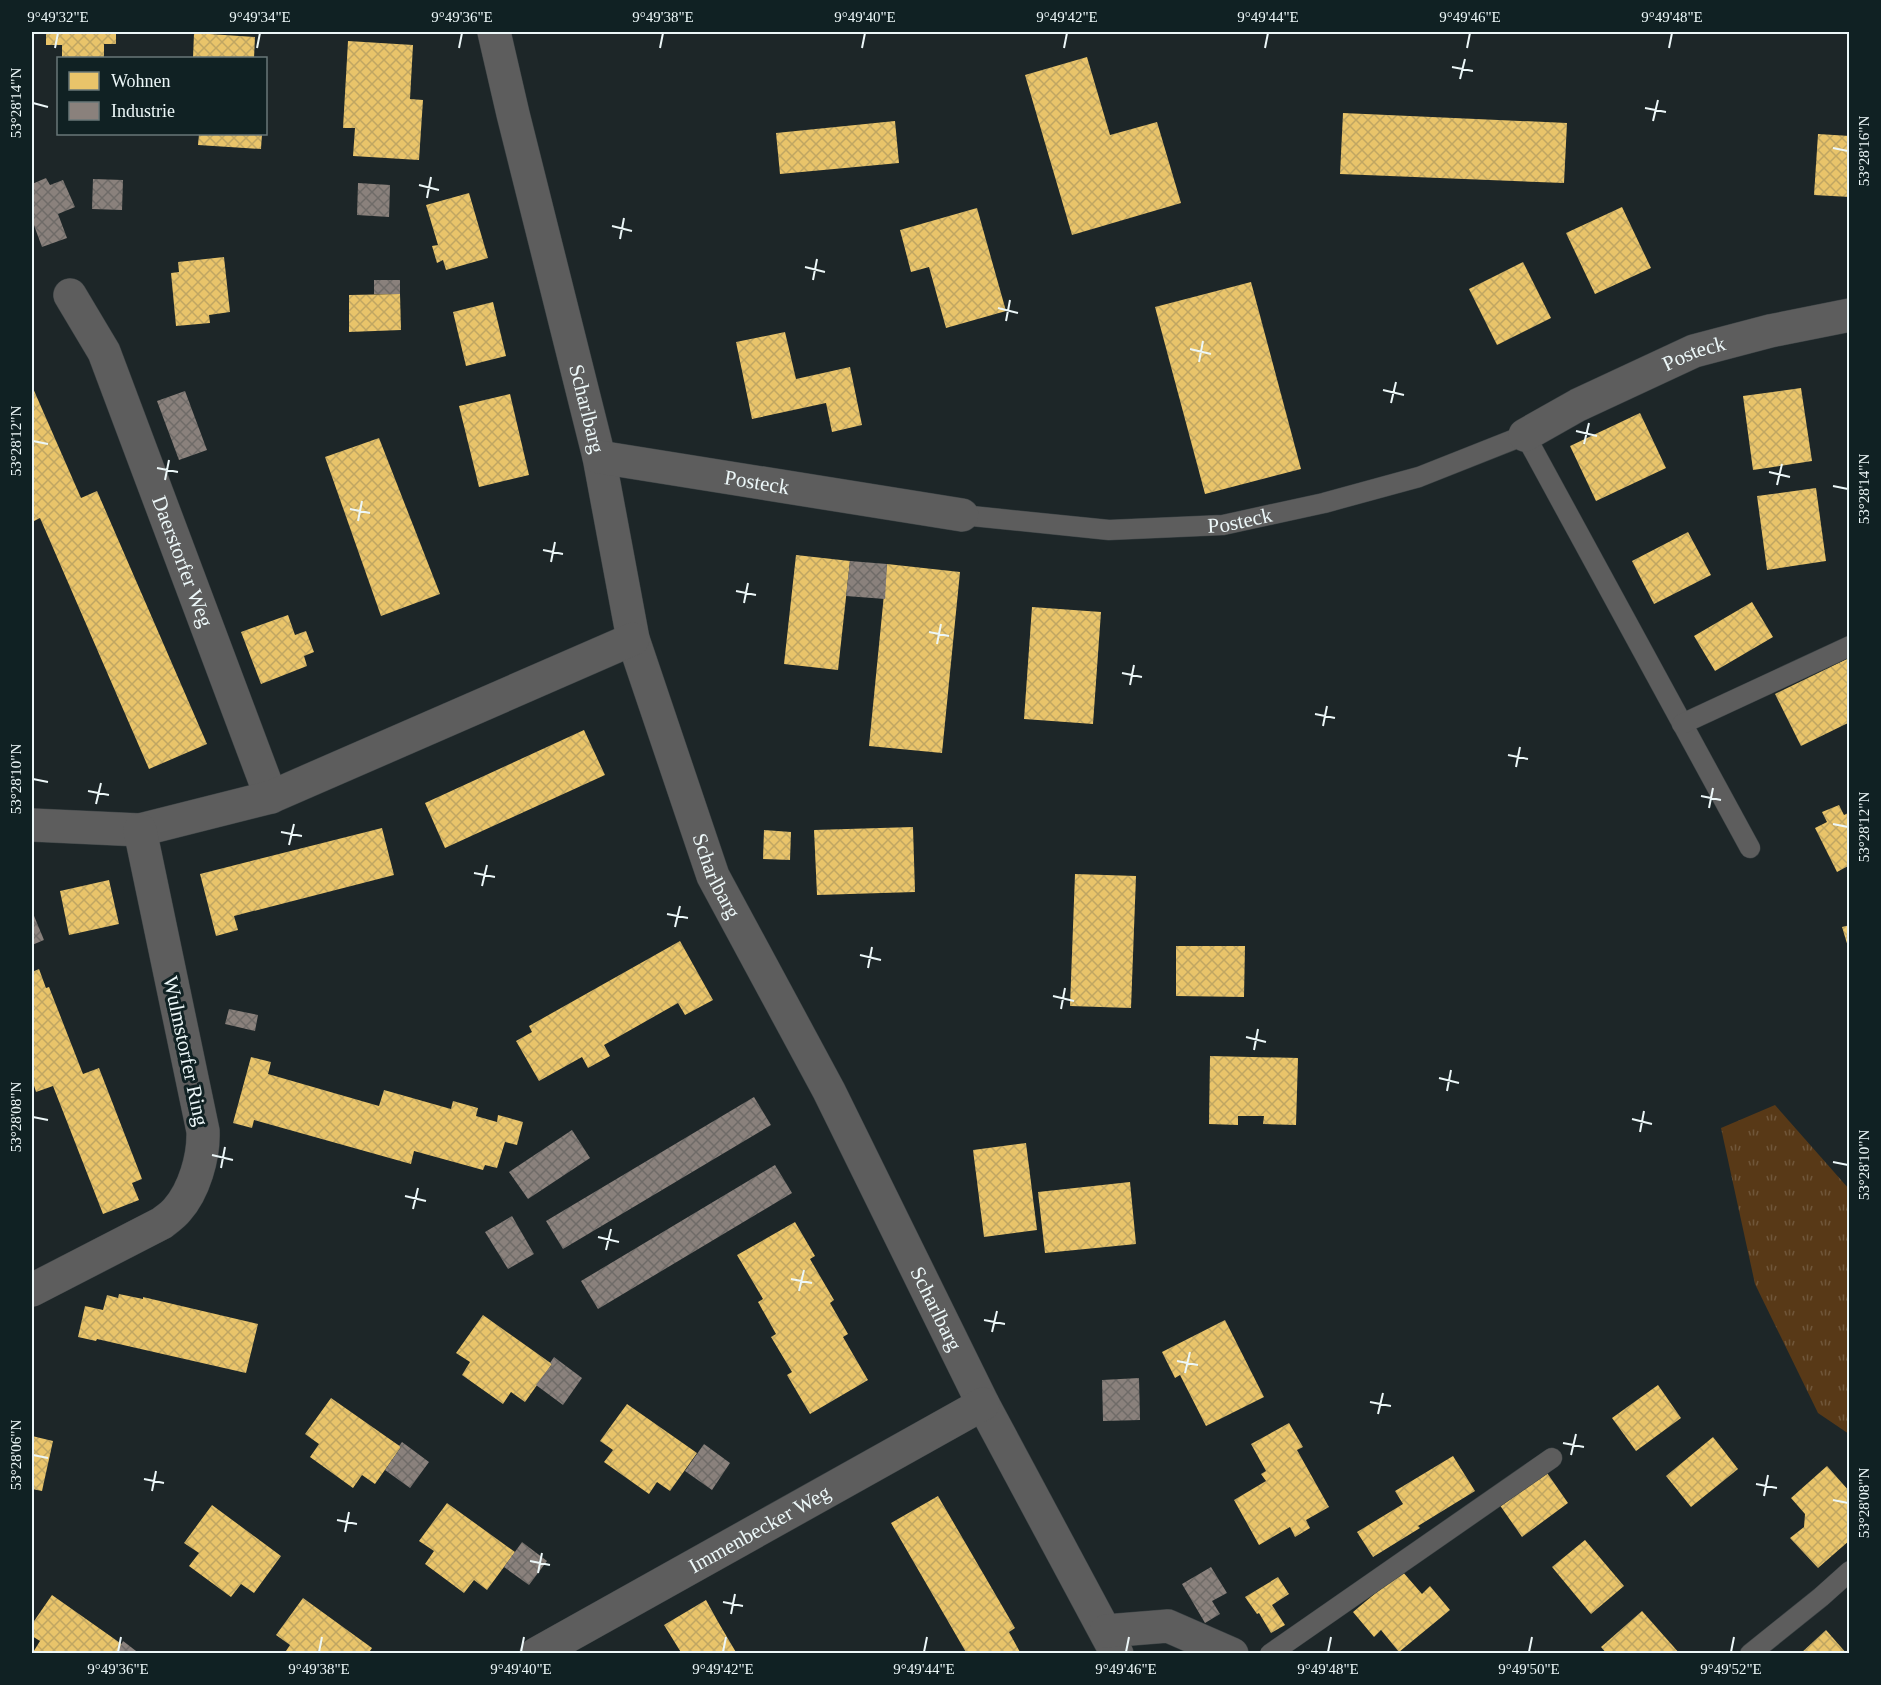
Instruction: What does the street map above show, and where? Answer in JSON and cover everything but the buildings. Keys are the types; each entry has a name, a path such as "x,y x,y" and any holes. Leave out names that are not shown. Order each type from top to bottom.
{"street":[{"name":"Scharlbarg","path":"494,32 600,457 633,639 713,876 829,1091 983,1404 1112,1642"},
{"name":"Daerstorfer Weg","path":"70,295 104,352 271,797"},
{"name":"Posteck","path":"1525,435 1578,405 1694,351 1770,331 1850,315"},
{"name":"Posteck","path":"600,457 962,515"},
{"path":"32,825 140,830 271,797 633,639"},
{"name":"Wulmstorfer Ring","path":"32,1290 162,1223 175,1212 191,1185 204,1140 140,830"},
{"name":"Immenbecker Weg","path":"536,1653 983,1404"},
{"path":"1112,1642 1168,1626 1232,1653"}],"lane":[{"name":"Posteck","path":"962,515 1109,530 1223,525 1323,503 1419,477 1525,435"},
{"path":"1525,435 1750,848"},
{"path":"1682,724 1850,646"},
{"path":"1270,1653 1552,1458"},
{"path":"1750,1653 1821,1597 1850,1570"}],"green space":[{"path":"1775,1105 1849,1189 1849,1434 1818,1413 1755,1284 1721,1128"}]}
